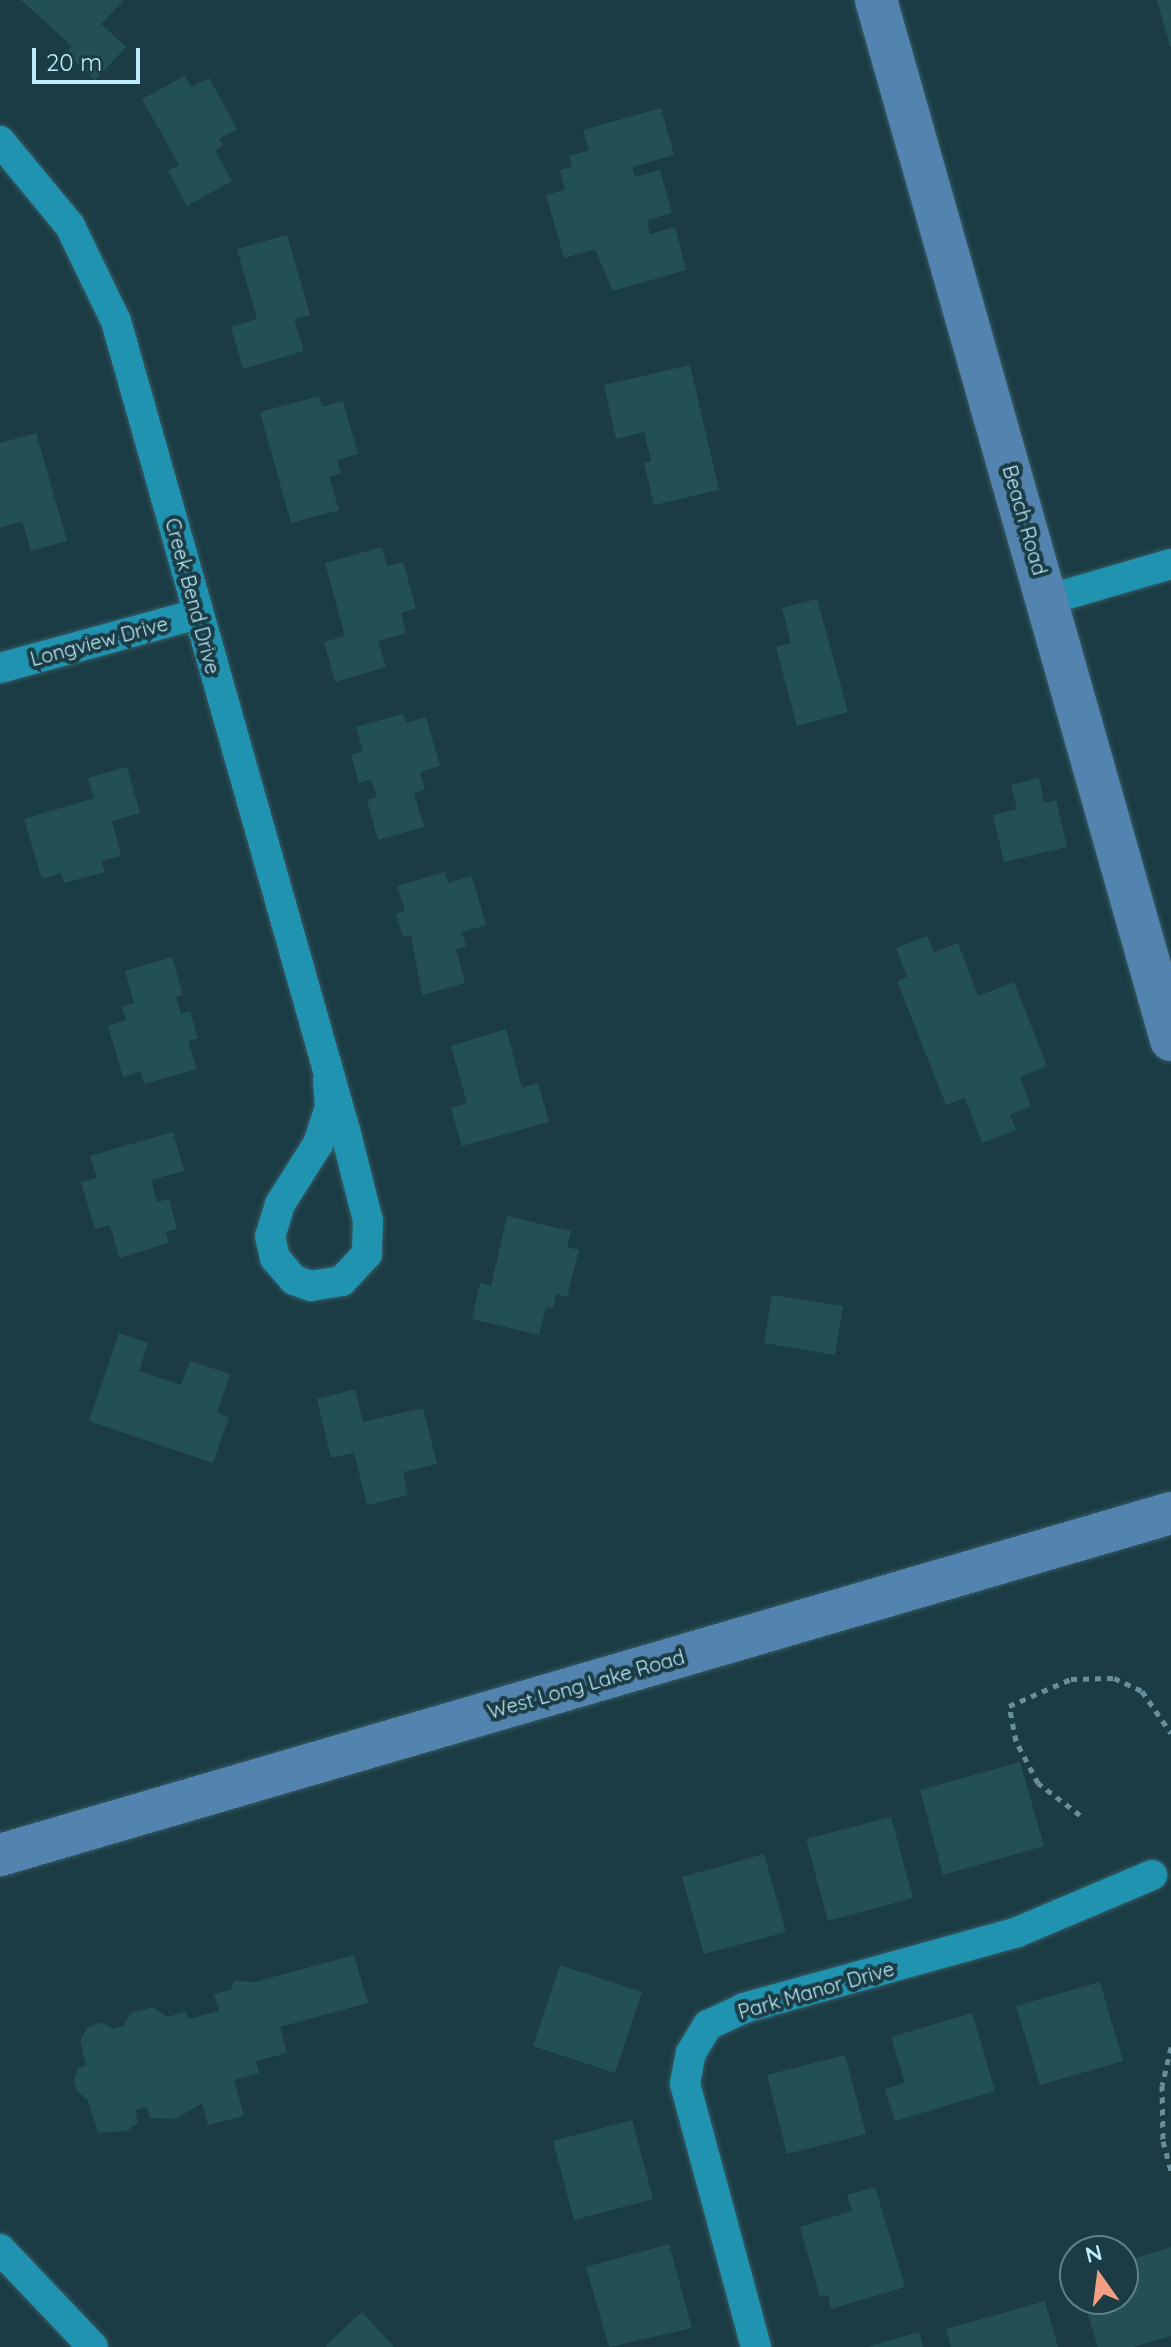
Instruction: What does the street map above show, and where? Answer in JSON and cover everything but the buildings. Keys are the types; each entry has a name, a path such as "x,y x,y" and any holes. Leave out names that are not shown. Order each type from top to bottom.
{"main road":[{"name":"Beach Road","path":"876,0 1171,1040"},
{"name":"West Long Lake Road","path":"0,1855 1171,1513"}],"street":[{"name":"Creek Bend Drive","path":"0,141 48,193 95,271 130,363 328,1080 345,1130 370,1237 357,1270 342,1281 311,1286 294,1280 275,1258 270,1237 280,1204 318,1144 330,1108 328,1080"},
{"path":"1047,600 1171,564"},
{"name":"Longview Drive","path":"0,668 198,614"},
{"name":"Park Manor Drive","path":"756,2347 685,2083 691,2053 708,2025 744,2008 1015,1933 1152,1875"},
{"path":"0,2249 93,2347"}],"path":[{"path":"1080,1815 1038,1783 1016,1741 1009,1706 1071,1679 1114,1678 1142,1691 1171,1733"},
{"path":"1171,2047 1162,2085 1163,2141 1171,2171"}]}
